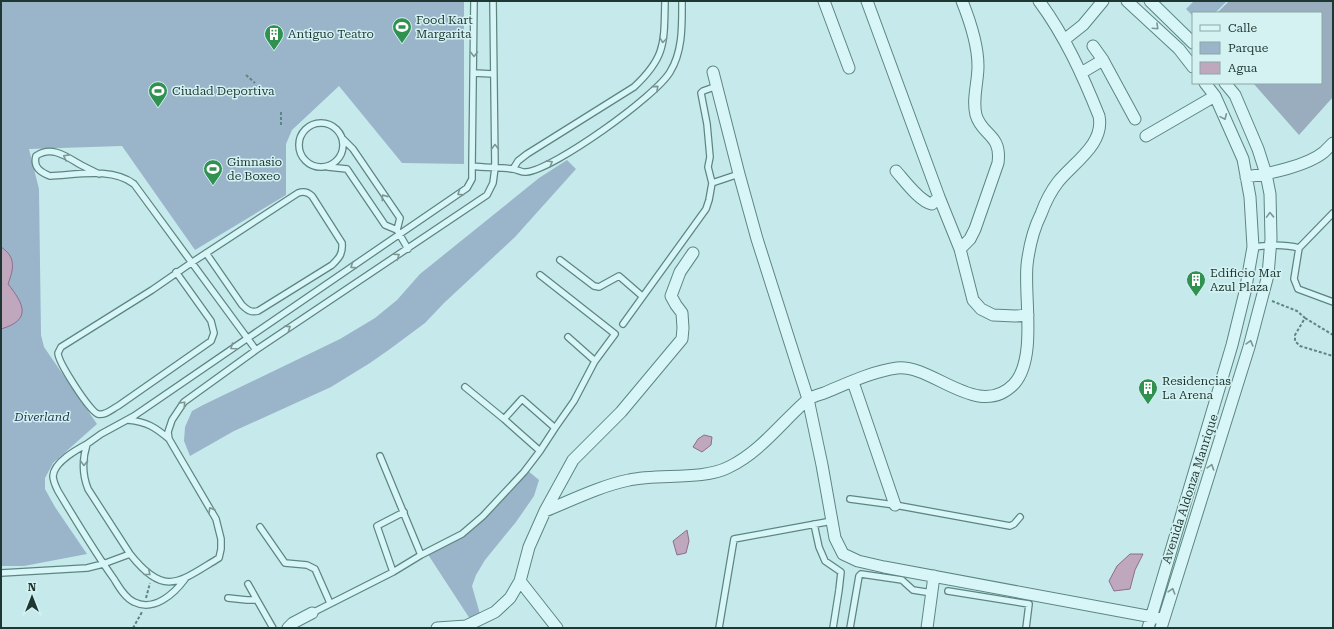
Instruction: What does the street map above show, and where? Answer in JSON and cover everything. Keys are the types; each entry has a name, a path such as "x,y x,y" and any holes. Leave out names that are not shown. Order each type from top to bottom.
{"street":[{"path":"824,1 849,68"},
{"path":"867,1 939,197 960,249 973,300 984,312 993,315 1028,315"},
{"path":"960,249 970,239 975,229 999,156 996,141 980,125 977,117 974,99 978,71 978,56 962,1"},
{"path":"545,511 604,487 630,479 704,474 727,469 750,455 808,399 883,370 899,368 911,369 973,395 988,397 1000,393 1014,384 1021,372 1027,350 1027,267 1032,238 1040,215 1057,183 1088,150 1100,131 1099,116 1081,73 1064,40 1039,1"},
{"path":"1064,40 1083,25 1103,1"},
{"path":"1127,1 1179,49 1192,66"},
{"path":"1150,1 1192,42"},
{"path":"1093,46 1103,60 1135,119"},
{"path":"1081,73 1103,60"},
{"path":"713,72 738,174 808,399 835,538 844,554 858,561 934,576 990,592 1151,616 1162,623"},
{"name":"Avenida Aldonza Manrique","path":"1148,628 1232,345 1245,292 1253,247 1250,197 1243,159 1215,96 1206,84"},
{"name":"Avenida Aldonza Manrique","path":"1162,623 1249,347 1268,275 1271,245 1270,194 1266,174 1258,149 1235,95 1226,84"},
{"path":"1146,136 1215,96"},
{"path":"1246,177 1266,174 1309,161 1324,152 1333,143"},
{"path":"896,171 925,201 932,204 939,197"},
{"path":"437,628 466,626 495,612 510,598 520,580 529,547 545,511 573,460 621,412 682,338 682,313 672,296 680,272 693,253"},
{"path":"853,382 895,505"},
{"path":"927,628 934,576"},
{"path":"520,580 557,628"},
{"path":"288,628 293,623 312,613"}],"lane":[{"path":"128,420 146,423 158,429 169,439 216,519 221,539 219,558 185,579 169,596 155,603 145,605 134,602 126,596 103,564 58,491 53,476 57,466 69,455 88,444 101,434 128,420 398,232 467,188 472,179 474,1"},
{"path":"169,439 168,432 172,420 184,402 256,350 487,195 493,182 495,168 493,74 494,1"},
{"path":"513,168 518,161 527,154 634,87 642,80 653,67 664,44 665,1"},
{"path":"472,166 513,168 525,173 540,168 579,147 624,114 660,84 669,74 674,65 682,33 682,1"},
{"path":"474,73 493,74"},
{"path":"623,324 706,209 712,183 708,168 710,157 702,94 703,91 717,86"},
{"path":"398,232 400,218 339,131 332,125 324,122 315,123 307,127 301,133 299,142 299,151 303,159 318,167 327,166 347,169 384,225 398,232 408,249"},
{"path":"327,166 335,162 341,156 344,147 343,138"},
{"path":"99,174 57,152 48,152 36,156 36,167 50,176 109,174 120,177 134,184 256,350"},
{"path":"712,183 738,174"},
{"path":"176,272 211,321 214,333 211,341 118,406 102,414 96,414 89,406 60,362 58,358 58,351 61,347 152,290 176,272 298,193 304,192 312,196 342,243 339,258 332,265 256,312 249,311 242,306 206,253"},
{"path":"1333,213 1299,248 1294,279 1295,285 1298,289 1333,302"},
{"path":"1253,247 1271,245 1299,248"},
{"path":"560,260 594,286 599,287 619,276 642,296"},
{"path":"312,613 394,572 421,555 462,534 483,516 524,472 574,401 595,361 615,334 540,275"},
{"path":"568,337 595,361"},
{"path":"465,387 540,451"},
{"path":"504,419 522,399 554,428"},
{"path":"88,444 83,465 84,479 88,490 130,554 151,576 166,583 185,579"},
{"path":"380,456 421,555"},
{"path":"850,498 1010,526 1020,517"},
{"path":"394,572 377,526 404,512"},
{"path":"719,628 734,539 832,521"},
{"path":"814,524 819,547 826,561 841,572 840,590 833,628"},
{"path":"260,527 285,564 307,565 315,569 330,603"},
{"path":"1,573 87,568 130,554"},
{"path":"850,628 859,576 861,574 902,580 913,590 932,593"},
{"path":"248,584 273,628"},
{"path":"948,591 990,592 1029,604 1026,628"},
{"path":"228,598 257,600"}],"path":[{"path":"246,75 255,83"},
{"path":"281,112 281,124"},
{"path":"1263,297 1297,311 1305,318 1333,335"},
{"path":"1305,318 1295,335 1295,341 1300,346 1333,356"}],"green space":[{"name":"Ciudad Deportiva","path":"1,1 464,1 464,164 402,163 339,86 292,130 286,144 286,195 195,250 122,146 29,149 39,189 41,335 44,347 97,424 53,463 45,478 45,489 55,507 87,554 24,566 1,566"},
{"path":"1194,1 1227,1 1216,12 1192,12 1192,15 1186,9"},
{"path":"567,160 576,169 515,237 444,303 425,323 370,363 331,387 234,431 190,456 184,441 185,427 192,411 340,339 375,318 397,300 420,274 539,178"},
{"path":"527,470 539,480 534,496 516,522 485,560 476,575 472,586 480,614 470,619 427,553 467,527 491,507"}],"shaded area":[{"path":"1229,1 1333,1 1333,97 1299,135 1254,84 1322,84 1322,12 1218,12"}],"water":[{"path":"1,247 6,251 11,259 12,273 8,284 18,298 22,311 21,316 17,321 1,329"},
{"path":"704,435 712,437 711,445 702,452 693,447 698,439"},
{"path":"687,530 689,541 686,553 677,555 673,541"},
{"path":"1130,554 1143,554 1135,570 1130,589 1114,591 1109,581 1117,566"}],"place":[{"name":"Food Kart Margarita","path":"402,44"},
{"name":"Antiguo Teatro","path":"274,51"},
{"name":"Ciudad Deportiva","path":"158,108"},
{"name":"Gimnasio de Boxeo","path":"213,186"},
{"name":"Edificio Mar Azul Plaza","path":"1196,297"},
{"name":"Residencias La Arena","path":"1148,405"}],"park label":[{"name":"Diverland","path":"42,417"}]}
